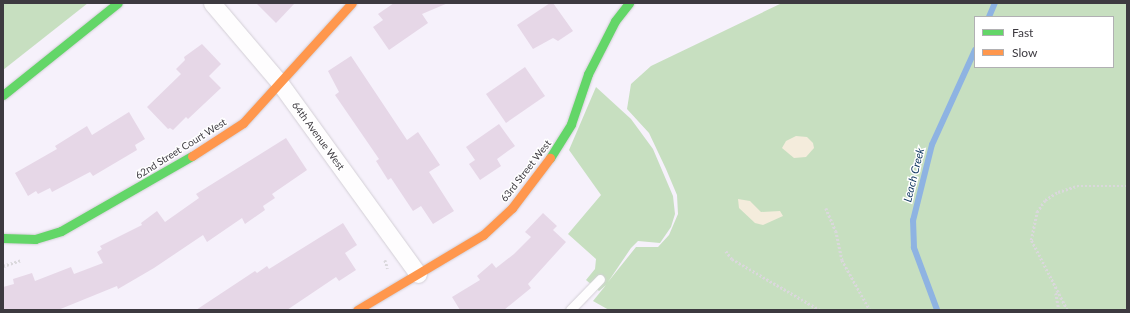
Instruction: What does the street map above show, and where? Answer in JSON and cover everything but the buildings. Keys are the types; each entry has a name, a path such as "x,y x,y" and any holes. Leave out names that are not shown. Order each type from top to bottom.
{"street":[{"path":"3,95 118,3"},
{"name":"64th Avenue West","path":"212,3 279,82 418,274"},
{"name":"62nd Street Court West","path":"3,238 35,239 61,230 87,218 207,148 243,123 267,99 279,82 352,3"},
{"name":"63rd Street West","path":"357,310 483,235 512,208 536,179 558,148 571,124 588,74 615,21 628,3"}],"lane":[{"path":"570,310 600,279"}],"path":[{"path":"1067,310 1055,291 1031,240 1032,224 1045,200 1058,192 1077,186 1127,186"},
{"path":"826,208 836,231 842,260 870,310"},
{"path":"726,251 732,259 820,310"},
{"path":"383,256 388,269"},
{"path":"3,266 29,257"},
{"path":"1055,291 1059,310"}],"green space":[{"path":"3,3 88,3 3,70"},
{"path":"782,3 1127,3 1127,310 609,310 593,301 606,285 599,291 586,280 595,269 596,259 568,234 601,195 569,150 596,87 631,119 653,149 673,196 675,214 671,227 660,243 638,241 631,248 608,282 636,247 658,247 669,235 678,214 677,195 649,133 627,109 631,84 651,66"}],"sand":[{"path":"796,136 807,137 813,143 814,148 806,157 794,158 782,148 786,141"},
{"path":"738,199 750,201 761,212 780,211 783,216 763,225 755,223 739,208"}],"waterway":[{"name":"Leach Creek","path":"989,16 995,3"},
{"name":"Leach Creek","path":"937,310 914,248 913,221 932,145 974,52"}],"traffic: fast":[{"path":"3,95 118,3"},
{"path":"550,158 571,124 588,74 615,21 629,3"},
{"path":"3,238 35,239 61,231 192,156"}],"traffic: slow":[{"path":"192,156 243,123 352,3"},
{"path":"357,310 483,235 512,208 550,158"}]}
